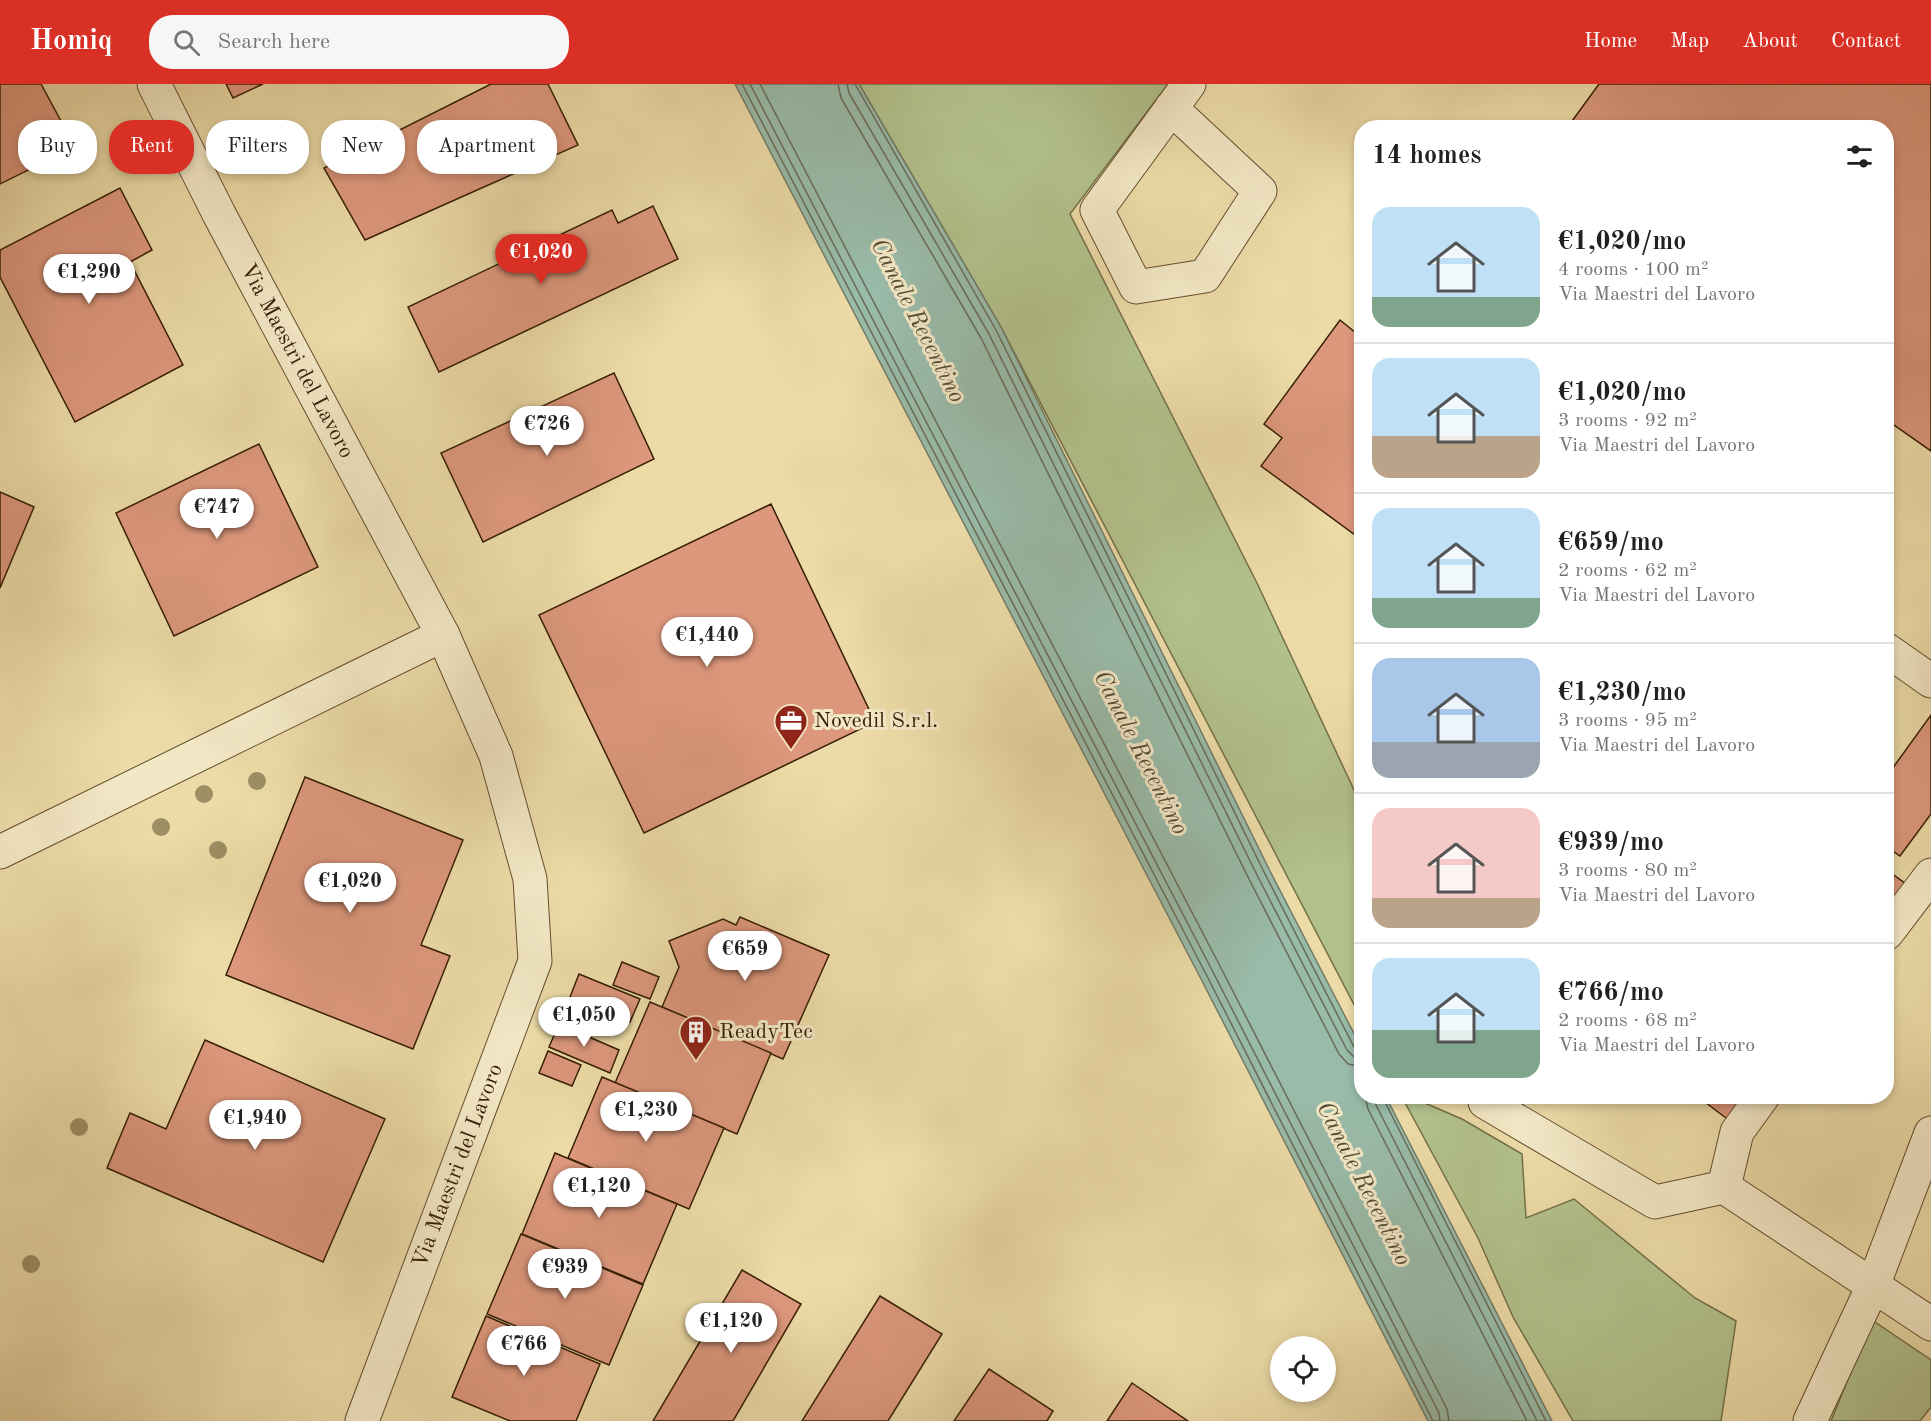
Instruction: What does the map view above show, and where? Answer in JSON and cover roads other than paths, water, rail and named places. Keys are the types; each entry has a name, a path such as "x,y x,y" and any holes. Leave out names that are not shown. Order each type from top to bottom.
{"street":[{"name":"Via Maestri del Lavoro","path":"154,84 224,225 444,635 496,756 530,879 535,961 362,1421"},
{"path":"1180,96 1260,192 1205,276 1137,287 1097,210 1180,96"},
{"path":"0,852 444,635"},
{"path":"1894,655 1931,681"},
{"path":"1894,924 1931,874"},
{"path":"1488,1104 1655,1202 1724,1187 1931,1324"},
{"path":"1724,1187 1737,1132 1758,1104"},
{"path":"1810,1421 1873,1286 1931,1133"}],"water":[{"name":"Canale Recentino","path":"735,84 859,84 1001,327 1270,871 1354,1034 1354,1104 1390,1104 1552,1421 1428,1421 1201,979"}],"place":[{"name":"Novedil S.r.l.","path":"791,750"},
{"name":"ReadyTec","path":"696,1061"}]}
